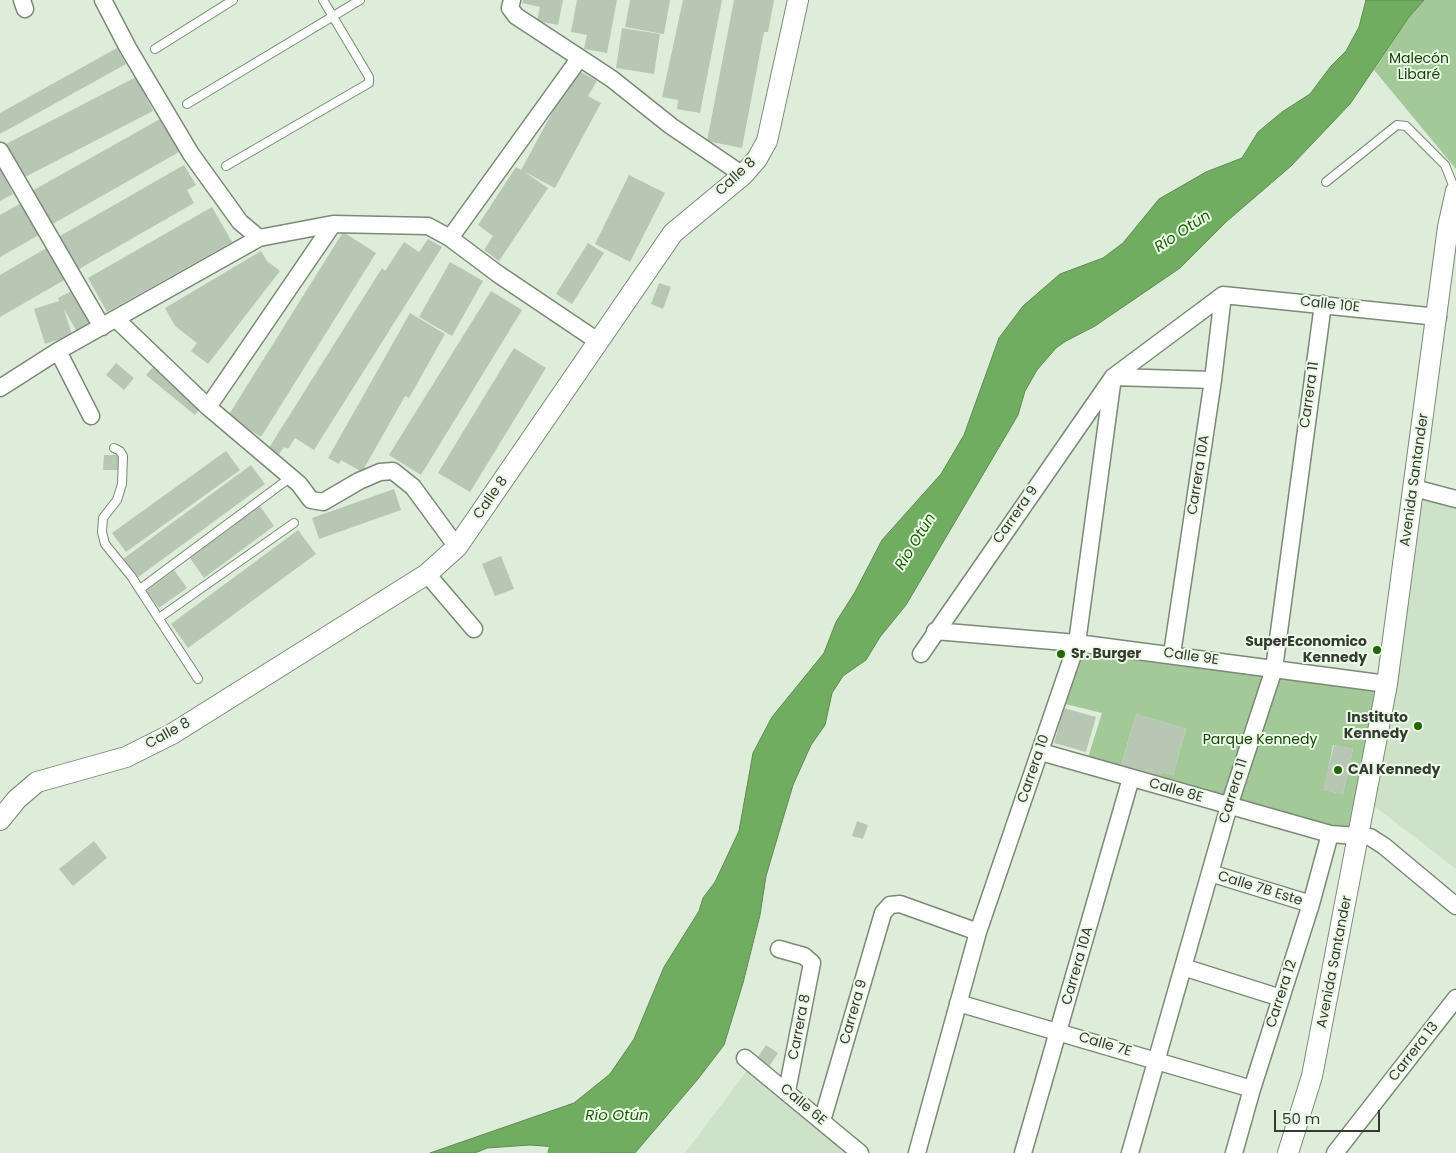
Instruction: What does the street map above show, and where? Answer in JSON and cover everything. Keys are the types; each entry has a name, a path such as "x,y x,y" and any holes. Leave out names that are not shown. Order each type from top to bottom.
{"street":[{"path":"103,0 128,48 191,154 240,222 259,238"},
{"path":"512,0 510,8 516,16 612,79 671,126 742,175"},
{"name":"Calle 8","path":"0,820 18,799 37,782 126,757 172,734 427,574 456,547 673,233 742,175 757,158 767,141 798,0"},
{"path":"450,238 579,59"},
{"path":"0,151 109,323 291,478 311,500 323,502 359,481 380,472 393,471 412,487 456,547"},
{"name":"Avenida Santander","path":"1288,1153 1312,1076 1373,806 1372,768 1387,684 1438,317 1448,227 1456,191"},
{"path":"208,407 332,224"},
{"path":"0,388 58,351 259,238 332,224 428,226 450,238 506,280 599,342"},
{"name":"Calle 10E","path":"1223,295 1438,317"},
{"name":"Carrera 9","path":"921,654 1113,377 1223,295"},
{"name":"Carrera 10A","path":"1172,654 1213,380 1223,295"},
{"name":"Carrera 11","path":"1132,1152 1156,1060 1229,806 1274,669 1323,304"},
{"path":"58,351 91,416"},
{"path":"1113,377 1213,380"},
{"name":"Carrera 10","path":"917,1153 978,932 1077,643 1113,377"},
{"path":"1414,488 1456,499"},
{"path":"427,574 474,629"},
{"name":"Calle 9E","path":"935,632 1077,643 1172,654 1387,684"},
{"name":"Calle 8E","path":"1041,752 1330,834 1365,837"},
{"name":"Carrera 10A","path":"1023,1153 1132,778"},
{"name":"Carrera 12","path":"1234,1153 1252,1089 1311,904 1330,834"},
{"path":"1365,837 1384,846 1456,906"},
{"name":"Avenida Santander","path":"1302,1153 1323,1079 1365,837"},
{"name":"Calle 7B Este","path":"1210,873 1311,904"},
{"name":"Carrera 9","path":"822,1121 883,913 890,905 900,904 978,932"},
{"name":"Carrera 8","path":"779,950 804,956 812,963 787,1091"},
{"path":"1183,967 1281,998"},
{"name":"Carrera 13","path":"1335,1153 1456,998"},
{"name":"Calle 7E","path":"958,1003 1252,1089"},
{"name":"Calle 6E","path":"745,1058 860,1153"}],"lane":[{"path":"155,49 233,0"},
{"path":"226,166 369,83 370,77 323,0"},
{"path":"187,104 360,0"},
{"path":"1326,182 1397,125 1406,126 1445,166 1456,191"},
{"path":"114,448 120,450 123,456 122,484 117,500 103,518 102,532 105,544 160,618 198,679"},
{"path":"140,589 291,478"},
{"path":"160,618 294,523"}],"shaded area":[{"name":"Instituto Kennedy","path":"1414,488 1456,499 1456,869 1373,805"},
{"path":"752,1064 860,1153 685,1153"}],"green space":[{"name":"Malecón Libaré","path":"1424,0 1456,0 1456,169 1374,70 1409,17"},
{"name":"Parque Kennedy","path":"1077,643 1387,684 1360,836 1086,764 1102,713 1057,702","holes":["1136,714 1186,729 1173,775 1161,772 1159,777 1121,766","1333,745 1353,749 1343,794 1324,790"]}],"water":[{"name":"Río Otún","path":"1366,0 1424,0 1409,17 1350,104 1291,166 1226,222 1180,268 1095,326 1056,348 1037,370 1025,391 1018,415 906,605 880,637 866,660 843,676 832,693 825,725 811,745 793,785 766,876 760,915 743,983 724,1045 698,1079 635,1153 567,1153 571,1148 530,1145 487,1148 475,1153 430,1153 574,1103 610,1074 634,1039 664,967 699,911 703,898 715,882 739,831 753,753 772,717 824,653 836,622 855,592 882,540 941,474 964,435 999,338 1023,306 1060,274 1103,258 1123,243 1159,199 1206,172 1242,158 1258,132 1282,112 1310,94 1331,66 1346,51 1359,27","holes":["724,939 729,948 712,1004 683,1071 661,1099 657,1098 697,987 715,947"]}],"building":[{"path":"523,0 563,0 558,25 537,21 540,7 522,3"},
{"path":"577,0 617,0 607,53 584,49 587,35 571,32"},
{"path":"630,0 670,0 664,34 625,27"},
{"path":"683,0 722,0 700,113 677,109 678,100 662,97"},
{"path":"734,0 774,0 768,32 764,32 742,148 707,141"},
{"path":"622,28 660,34 654,74 616,68"},
{"path":"117,48 126,64 0,134 0,113"},
{"path":"576,69 597,81 588,96 601,103 555,188 523,171 548,188 499,261 484,250 493,236 478,225 516,167 521,170"},
{"path":"136,77 153,111 23,178 6,144"},
{"path":"160,119 179,152 51,225 32,191"},
{"path":"184,165 196,185 187,190 194,203 79,269 60,236"},
{"path":"0,169 13,194 0,201"},
{"path":"629,175 665,193 630,262 595,244"},
{"path":"21,203 39,235 0,257 0,215"},
{"path":"212,207 232,242 107,312 88,278"},
{"path":"343,232 376,253 261,437 228,416"},
{"path":"428,239 442,247 314,450 295,438 288,449 284,447 277,457 267,451 382,268 385,271 404,242 419,252"},
{"path":"588,243 604,253 572,304 556,294"},
{"path":"48,247 66,279 0,317 0,275"},
{"path":"261,251 267,261 280,271 208,364 191,351 197,343 175,326 165,308"},
{"path":"450,262 483,281 452,336 419,317"},
{"path":"659,283 671,287 663,309 651,304"},
{"path":"75,289 93,323 77,332 64,309 72,335 45,344 34,309 59,301 58,298"},
{"path":"491,291 522,310 421,475 389,455"},
{"path":"410,313 445,334 409,398 405,396 362,472 341,460 339,464 328,458"},
{"path":"514,348 546,368 470,492 438,473"},
{"path":"116,363 134,378 124,390 106,375"},
{"path":"155,365 203,405 195,415 146,375"},
{"path":"226,451 240,470 126,552 112,533"},
{"path":"104,455 119,455 119,470 103,470"},
{"path":"251,465 265,484 137,578 123,559"},
{"path":"394,489 401,510 319,539 312,518"},
{"path":"260,506 274,526 204,578 190,558"},
{"path":"298,530 316,554 188,648 171,624"},
{"path":"501,556 514,589 495,596 482,564"},
{"path":"174,570 187,588 159,608 146,591"},
{"path":"1064,708 1096,717 1086,752 1054,743"},
{"path":"1136,714 1186,729 1173,775 1161,772 1159,777 1121,766"},
{"name":"CAI Kennedy","path":"1334,745 1353,749 1343,794 1323,790"},
{"path":"857,821 868,825 863,839 852,836"},
{"path":"94,841 107,858 73,886 59,869"},
{"path":"766,1045 778,1053 768,1068 756,1060"}],"waterway":[{"name":"Río Otún","path":"560,1153 619,1133 658,1100 685,1045 702,1004 732,909"}],"place":[{"name":"SuperEconomico Kennedy","path":"1377,650"},
{"name":"Sr. Burger","path":"1061,654"},
{"name":"Instituto Kennedy","path":"1418,726"},
{"name":"CAI Kennedy","path":"1338,770"}]}
